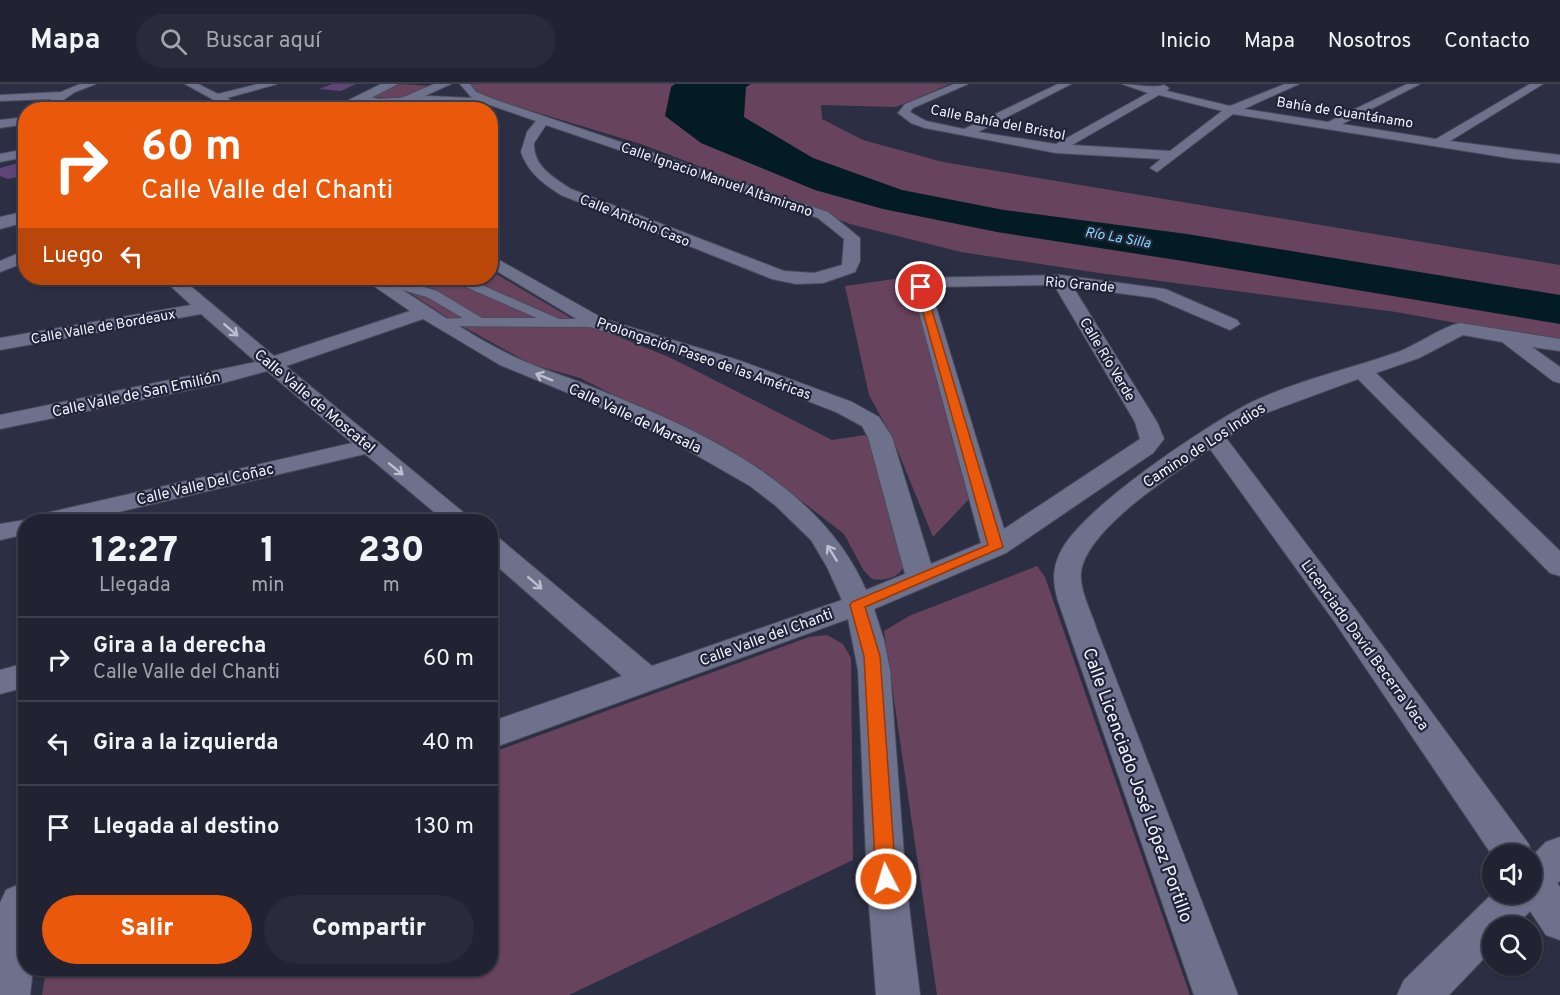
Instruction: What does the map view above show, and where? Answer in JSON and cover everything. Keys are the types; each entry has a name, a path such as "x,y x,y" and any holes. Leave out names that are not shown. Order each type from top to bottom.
{"main road":[{"path":"353,102 392,84"},
{"path":"396,102 445,84"},
{"path":"0,205 18,200"},
{"path":"0,223 18,218"}],"street":[{"path":"0,98 62,95 91,84"},
{"path":"190,84 227,102"},
{"path":"217,97 272,84"},
{"path":"452,102 472,94 465,84"},
{"name":"Calle Bahía del Bristol","path":"963,84 909,105 904,113 911,119 966,133 1056,149 1171,155"},
{"path":"966,133 1066,84"},
{"name":"Bahía de Guantánamo","path":"1127,84 1231,110 1560,159"},
{"path":"1056,149 1155,91 1173,84"},
{"path":"1157,169 1171,155 1207,132 1231,110 1294,84"},
{"path":"1331,125 1415,84"},
{"path":"1439,142 1538,84"},
{"name":"Calle Ignacio Manuel Altamirano","path":"472,94 492,102"},
{"path":"55,102 62,95"},
{"name":"Calle Ignacio Manuel Altamirano","path":"361,98 370,101 418,102"},
{"name":"Calle Ignacio Manuel Altamirano","path":"498,104 808,210 834,222 852,238 852,261 849,267 830,276 793,279"},
{"path":"0,124 18,121"},
{"name":"Calle Antonio Caso","path":"543,121 533,130 526,148 533,167 549,182 566,192 656,229 793,279"},
{"path":"0,158 18,155"},
{"path":"0,267 18,259"},
{"name":"Prolongación Paseo de las Américas","path":"498,265 597,323 731,364 844,407 871,422 880,437 921,579"},
{"name":"Rio Grande","path":"996,547 921,287 922,282 1060,280 1160,293 1230,324"},
{"name":"Calle Río Verde","path":"1060,280 1146,422 1152,439"},
{"name":"Calle Valle de Moscatel","path":"179,285 368,446 452,514"},
{"name":"Calle Valle de Marsala","path":"382,285 507,361 628,412 695,445 758,480 811,524 835,556 857,605"},
{"path":"400,285 432,294 479,322"},
{"path":"474,285 559,324"},
{"name":"Calle Valle de Bordeaux","path":"0,344 205,308"},
{"path":"432,317 479,322 597,323"},
{"name":"Calle Valle de San Emilión","path":"0,422 271,364 432,317"},
{"name":"Camino de Los Indios","path":"1066,573 1070,559 1079,543 1129,494 1213,437 1278,398 1362,371 1452,334 1510,339"},
{"path":"1510,339 1560,345"},
{"path":"1510,339 1560,377"},
{"path":"1362,371 1560,567"},
{"name":"Licenciado David Becerra Vaca","path":"1213,437 1344,614 1502,844"},
{"name":"Calle Valle del Chanti","path":"498,733 857,605 996,547 1137,454 1152,439"},
{"name":"Calle Valle Del Coñac","path":"76,514 368,446"},
{"path":"0,532 18,528"},
{"path":"498,552 647,680"},
{"name":"Calle Licenciado José López Portillo","path":"1066,573 1082,630 1216,995"},
{"path":"857,605 872,656 884,857 898,995"},
{"path":"0,682 18,677"},
{"path":"1542,867 1560,854"},
{"name":"Licenciado David Becerra Vaca","path":"1542,899 1560,921"},
{"path":"1419,995 1503,904"},
{"path":"8,995 15,905"}],"shaded area":[{"path":"399,84 434,86 397,99 371,97"},
{"path":"471,84 950,84 896,107 821,105 822,119 863,140 943,162 1560,265 1560,342 1396,312 1099,273 961,252 850,224 641,144 479,95 470,87"},
{"path":"498,275 571,318 669,357 832,440 865,435 876,442 904,567 890,578 872,579 864,571 844,534 759,468 580,378 531,364 453,321 398,285 498,285"},
{"path":"908,277 972,496 933,537 892,437 869,395 845,286"},
{"path":"1037,566 1045,577 1190,995 937,995 884,631 909,616"},
{"path":"827,635 843,644 851,658 853,860 569,995 42,995 45,976 498,976 498,750 809,637"}],"water":[{"name":"Río La Silla","path":"675,84 751,84 746,87 744,117 813,158 902,190 1004,210 1187,234 1560,295 1560,324 997,232 883,209 815,190 701,143 665,116 671,87"}],"building":[{"path":"332,84 356,84 341,91 319,89"},
{"path":"18,163 18,177 8,179 0,176 0,168"}],"route":[{"path":"886,879 872,656 857,605 996,547 921,287"}]}
